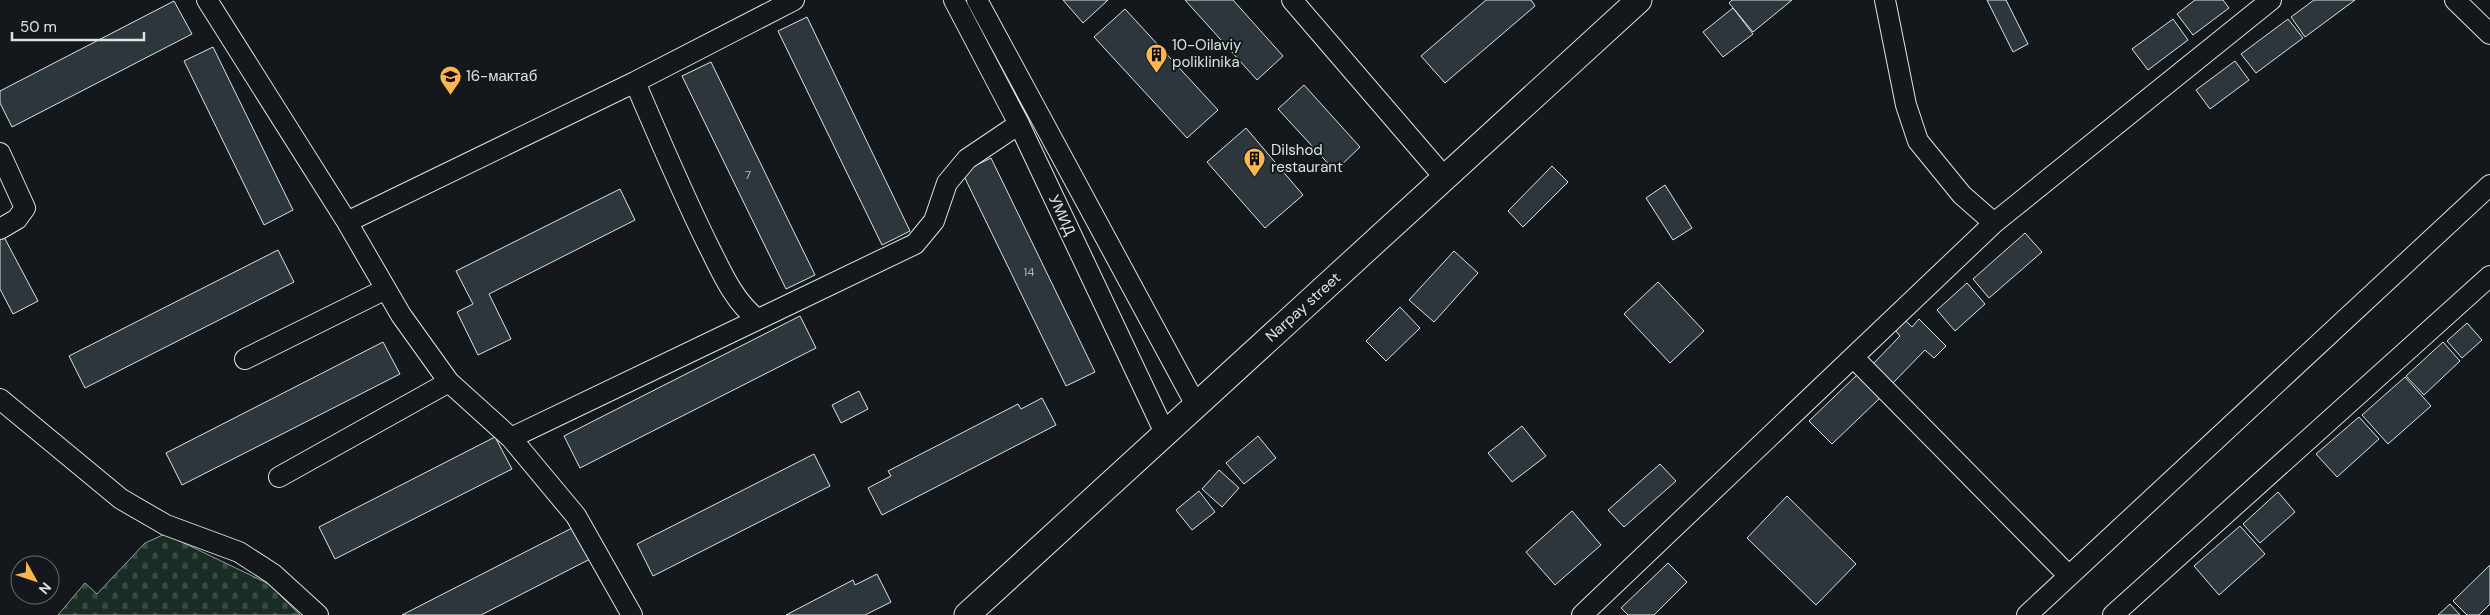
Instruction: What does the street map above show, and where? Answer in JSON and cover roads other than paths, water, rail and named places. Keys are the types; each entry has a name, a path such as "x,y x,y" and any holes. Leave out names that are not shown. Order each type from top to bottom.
{"main road":[{"name":"Narpay street","path":"967,615 1639,0"}],"street":[{"path":"207,0 348,222 401,315 449,382 511,438 576,516 632,615"},
{"path":"348,222 634,82 794,0"},
{"name":"УМИД","path":"954,0 1019,124 1165,433"},
{"name":"УМИД","path":"977,0 1196,405"},
{"path":"1292,0 1445,178"},
{"path":"1885,0 1906,105 1918,141 1962,195 1994,223"},
{"path":"1582,615 1994,223 2271,0"},
{"path":"2455,0 2490,34"},
{"path":"634,82 684,197 732,292 744,309 756,319"},
{"path":"511,438 915,244 934,221 947,183 967,159 1019,124"},
{"path":"0,153 25,208 16,219 0,229"},
{"path":"2027,615 2490,185"},
{"path":"2113,615 2490,276"},
{"path":"245,359 386,289"},
{"path":"1853,357 2068,575"},
{"path":"279,476 449,382"},
{"path":"0,398 121,499 166,525 239,552 273,574 318,615"}],"place":[{"name":"10-Oilaviy poliklinika","path":"1156,73"},
{"name":"16-мактаб","path":"450,95"},
{"name":"Dilshod restaurant","path":"1255,178"}]}
